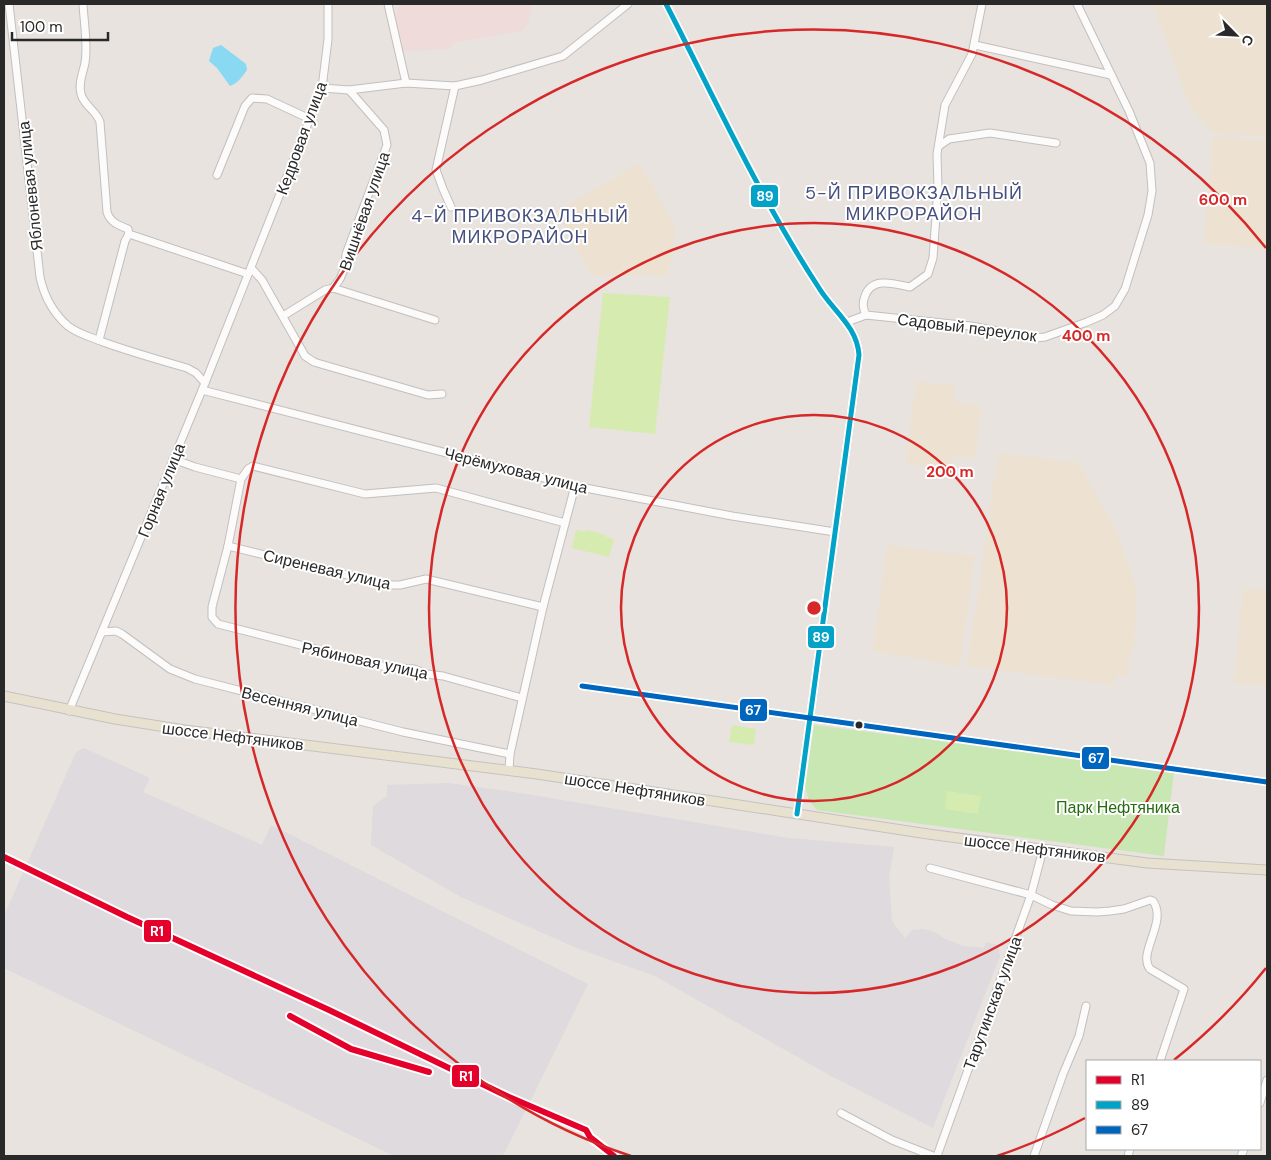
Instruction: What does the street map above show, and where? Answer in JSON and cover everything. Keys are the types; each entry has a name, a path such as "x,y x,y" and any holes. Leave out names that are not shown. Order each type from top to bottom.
{"main road":[{"name":"шоссе Нефтяников","path":"4,696 69,710 185,730 509,771 928,834 1147,863 1267,870"}],"street":[{"name":"Яблоневая улица","path":"10,4 42,288 62,320 70,327 99,340"},
{"path":"83,4 85,62 80,80 80,93 85,104 97,116 100,122 106,212 113,223 128,229 129,234 125,241 99,340"},
{"name":"Кедровая улица","path":"250,271 322,88 328,39 328,4"},
{"path":"388,4 406,83"},
{"path":"322,88 349,90 406,83 455,86 563,56 628,4"},
{"path":"666,4 792,246 828,303 847,322 857,341 859,355 797,814"},
{"path":"866,315 863,302 867,290 871,286 881,282 910,287 928,274 935,249 938,188 937,154 945,105 969,62 975,45 982,4"},
{"name":"Садовый переулок","path":"847,322 866,315 971,326 1034,338 1054,336 1104,314 1115,306 1123,294 1145,227 1150,203 1152,175 1148,154 1129,110 1077,4"},
{"path":"975,45 1111,75"},
{"path":"452,207 442,189 436,170 455,86"},
{"name":"Вишнёвая улица","path":"283,316 325,290 333,288 340,279 345,267 346,254 387,145 384,130 349,90"},
{"path":"217,175 245,106 252,98 267,99 310,119"},
{"path":"939,146 949,138 990,133 1056,143"},
{"path":"129,234 250,271 262,280 305,356 314,362 428,395 442,394"},
{"name":"Горная улица","path":"69,710 250,271"},
{"path":"333,288 435,320"},
{"name":"Черёмуховая улица","path":"99,340 127,351 188,368 196,373 203,386 576,486 732,516 835,532"},
{"path":"174,459 195,468 241,479"},
{"path":"228,546 241,479 248,469 253,466 365,494 436,488 565,523"},
{"path":"509,771 510,754 543,607 576,486"},
{"name":"Сиреневая улица","path":"228,546 389,584 400,585 426,579 543,607"},
{"name":"Рябиновая улица","path":"228,546 212,607 214,621 222,626 386,667 414,669 522,698"},
{"name":"Весенняя улица","path":"102,632 116,631 122,634 170,669 187,676 403,732 510,754"},
{"path":"582,686 1267,782"},
{"name":"Тарутинская улица","path":"938,1156 1031,895 1043,849"},
{"path":"930,868 1031,895 1052,905 1072,911 1097,912 1124,909 1150,900 1153,901 1157,909 1157,920 1147,955 1147,966 1157,974 1184,989 1160,1060"},
{"path":"1034,1156 1063,1074 1079,1036 1086,1006"},
{"path":"1265,1091 1267,1080"},
{"path":"841,1113 892,1140 933,1156"}],"shaded area":[{"path":"399,4 532,4 528,24 522,31 452,43 450,49 401,51 396,15"},
{"path":"1153,4 1267,4 1267,137 1213,133 1190,107"},
{"path":"1213,136 1267,141 1267,249 1204,243"},
{"path":"639,163 676,227 668,276 592,275 556,212"},
{"path":"916,381 955,386 954,402 982,406 975,458 952,457 950,469 906,464"},
{"path":"1000,453 1078,462 1117,531 1137,590 1134,651 1131,651 1126,677 1117,675 1112,685 967,666 989,521 992,489"},
{"path":"887,545 975,556 960,667 873,651"},
{"path":"1243,588 1267,590 1267,686 1234,683"},
{"path":"84,748 150,778 143,792 262,845 271,825 588,984 503,1156 394,1156 4,968 4,916 76,752"},
{"path":"449,783 789,838 894,847 889,877 892,921 905,938 912,930 924,929 963,946 984,948 986,942 998,945 1000,956 933,1128 831,1076 655,976 579,949 461,897 371,845 373,806 387,796 387,785"}],"green space":[{"path":"603,293 670,297 655,434 589,427"},
{"path":"576,530 585,532 587,530 614,539 609,557 572,548"},
{"path":"732,725 756,729 754,745 729,742"},
{"name":"Парк Нефтяника","path":"814,725 1174,771 1164,856 817,810 809,801 805,787"},
{"path":"947,791 981,796 978,814 945,809"}],"water":[{"path":"221,45 246,64 247,70 245,73 230,86 217,68 209,61 213,48"}],"transit line":[{"name":"89","path":"666,4 720,112 777,219 819,288 849,327 854,336 859,355 797,814"},
{"name":"67","path":"582,686 1267,782"},
{"name":"R1","path":"4,857 509,1097 586,1130 590,1137 614,1156"},
{"name":"R1","path":"290,1016 351,1049 429,1072"}],"district":[{"name":"5-Й ПРИВОКЗАЛЬНЫЙ МИКРОРАЙОН","path":"914,203"},
{"name":"4-Й ПРИВОКЗАЛЬНЫЙ МИКРОРАЙОН","path":"520,226"}]}
